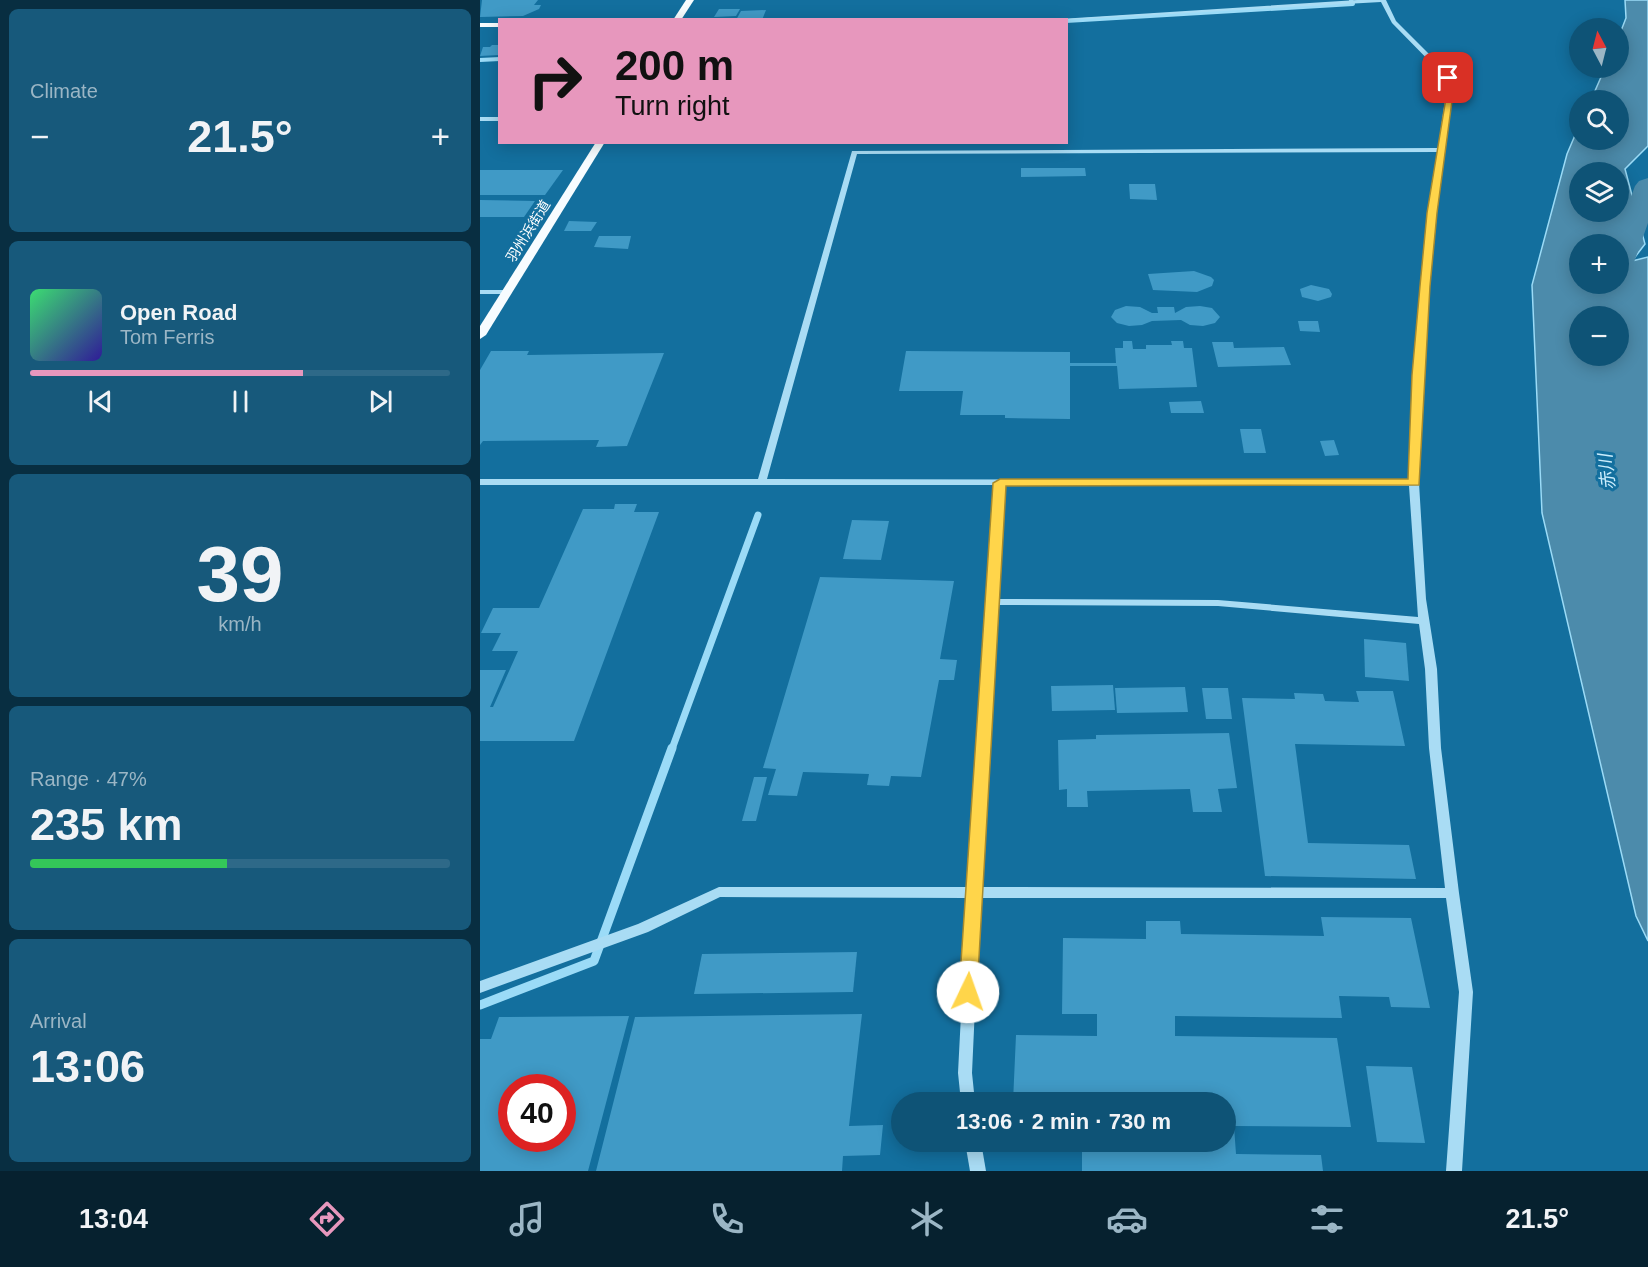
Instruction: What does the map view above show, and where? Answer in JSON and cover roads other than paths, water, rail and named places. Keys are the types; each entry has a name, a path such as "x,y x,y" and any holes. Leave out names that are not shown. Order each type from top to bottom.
{"main road":[{"path":"678,18 690,0"},
{"path":"480,25 498,25"},
{"name":"羽州浜街道","path":"480,335 600,144"}],"street":[{"path":"1068,19 1383,0 1394,22 1447,75 1450,86 1432,213 1425,286 1418,375 1414,483 1424,621 1431,669 1435,748 1466,992 1454,1171"},
{"path":"480,119 498,119"},
{"path":"762,482 854,152 1442,150"},
{"path":"480,292 508,292"},
{"path":"480,482 1414,483"},
{"path":"967,1092 965,1073 974,892 1000,483"},
{"path":"992,602 1218,603 1424,621"},
{"path":"480,987 643,928 719,892 1452,893"},
{"path":"975,1152 978,1171"}],"water":[{"path":"1625,0 1648,0 1648,146 1629,165 1629,162 1569,162 1569,222 1629,222 1629,184 1645,244 1632,261 1648,257 1648,941 1636,916 1542,513 1532,285 1569,149 1629,150 1629,90 1595,90 1601,78 1629,78 1629,18 1626,18"}],"waterway":[{"path":"1068,21 1353,4 1351,0"},
{"path":"480,60 498,59"},
{"name":"赤川","path":"1629,238 1648,186"},
{"path":"672,749 758,515"},
{"path":"480,1005 594,961 672,748"}]}
